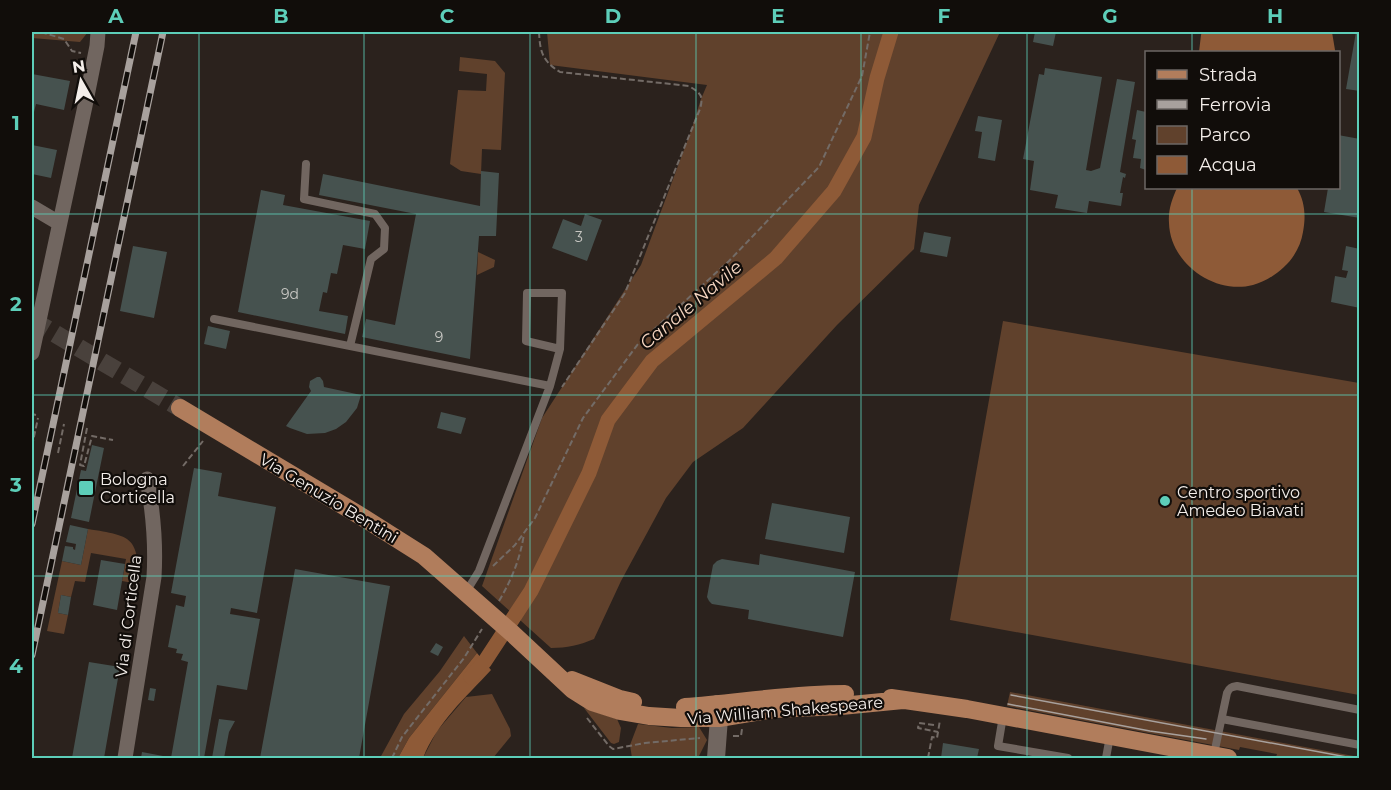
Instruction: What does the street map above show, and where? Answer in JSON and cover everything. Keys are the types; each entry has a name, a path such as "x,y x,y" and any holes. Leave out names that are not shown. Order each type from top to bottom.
{"main road":[{"name":"Via Genuzio Bentini","path":"180,408 424,556 469,595"},
{"name":"Via William Shakespeare","path":"469,595 573,690 592,702 620,711 681,718 718,711 764,698 860,694 943,705 1221,757"}],"street":[{"path":"33,347 85,106 98,32"},
{"path":"32,207 59,223"},
{"name":"Via di Corticella","path":"125,759 154,577 154,528 147,479"},
{"path":"716,759 718,711"}],"lane":[{"path":"306,164 304,199 375,214 385,228 384,249 371,258 350,346"},
{"path":"469,595 550,386 560,349 562,293 527,293 526,341 560,349"},
{"path":"214,319 550,386"},
{"path":"1221,757 1222,719 1228,689 1237,686 1359,710"},
{"path":"1003,716 998,746 1068,759"},
{"path":"1222,719 1359,745"},
{"path":"1106,759 1110,736"}],"path":[{"path":"40,32 64,39 72,51 84,54"},
{"path":"539,32 542,55 553,68 560,72 689,87 699,93 702,102 626,293 559,392"},
{"path":"479,571 494,565 515,545 535,518 583,418 638,344 729,261 819,167 862,76 870,32"},
{"path":"32,414 37,417 32,446"},
{"path":"58,453 64,424"},
{"path":"87,428 80,465 84,466 92,436 113,440"},
{"path":"183,466 203,441"},
{"path":"495,608 510,583 521,553 524,531"},
{"path":"392,759 402,737 464,658 483,628"},
{"path":"584,714 613,748 718,736 741,736"},
{"path":"928,759 932,737 937,738 941,717"},
{"path":"934,725 919,723 918,728 938,732"}],"green space":[{"path":"32,32 88,32 80,42 32,38"},
{"path":"547,32 1000,32 919,205 914,249 837,325 743,428 693,462 666,498 621,581 594,639 573,646 551,648 482,586 542,418 641,265 707,85 550,65"},
{"path":"460,57 495,61 505,73 501,150 482,149 481,174 461,171 450,164 458,90 486,91 487,74 459,71"},
{"path":"478,252 495,260 494,267 477,275"},
{"name":"Centro sportivo Amedeo Biavati","path":"1003,321 1359,383 1359,695 950,620"},
{"path":"88,529 115,534 130,542 137,557 139,584 122,581 126,559 91,553 85,582 75,581 71,597 61,595 58,613 68,615 64,634 47,631 62,561 81,565"},
{"path":"464,636 477,653 409,738 398,758 380,758 404,714 440,671"},
{"path":"1010,692 1359,758 1276,757 1277,754 1240,747 1239,750 1007,706"},
{"path":"492,694 510,729 511,736 493,758 423,758 437,731 466,697"},
{"path":"584,708 617,719 621,728 619,742 611,743"},
{"path":"638,724 672,728 699,727 707,740 698,758 632,758 630,745"}],"water":[{"path":"1202,32 1332,32 1335,51 1199,51"},
{"path":"1177,189 1297,189 1305,215 1302,237 1291,260 1270,278 1253,285 1238,287 1224,285 1197,273 1177,251 1171,238 1169,223 1172,200"},
{"path":"477,653 491,670 444,722 423,758 398,758 409,738"}],"building":[{"path":"1035,32 1056,32 1053,46 1033,42"},
{"path":"1356,32 1360,32 1360,91 1346,89"},
{"path":"1045,68 1102,77 1086,170 1091,171 1100,168 1117,79 1135,82 1120,172 1126,174 1125,178 1123,177 1120,193 1123,193 1121,206 1089,201 1087,213 1055,208 1058,195 1030,190 1034,161 1023,159 1039,74 1044,75"},
{"path":"32,74 70,81 64,110 36,104 32,120"},
{"path":"1137,110 1145,112 1145,170 1140,168 1141,159 1133,158 1136,140 1132,139"},
{"path":"978,116 1002,120 995,161 978,158 982,132 975,131"},
{"path":"1340,135 1360,139 1360,218 1324,212 1328,189 1340,189"},
{"path":"32,145 57,150 51,178 32,174"},
{"path":"481,171 499,173 496,236 479,236 470,359 362,337 366,319 395,325 416,214 319,195 323,174 480,206"},
{"path":"261,190 285,195 283,205 370,221 365,249 343,245 337,274 331,273 327,293 323,292 319,311 348,316 345,334 238,312"},
{"path":"585,214 602,220 587,261 552,248 563,219 581,226"},
{"path":"924,232 951,237 947,257 920,252"},
{"path":"133,246 167,252 154,318 120,311"},
{"path":"1346,246 1360,249 1360,308 1331,302 1335,276 1346,278 1348,271 1342,270"},
{"path":"208,326 230,331 226,349 204,344"},
{"path":"317,377 323,381 324,387 361,395 357,408 346,422 325,433 307,434 286,426 311,391 310,381"},
{"path":"441,412 466,418 461,434 437,428"},
{"path":"92,445 104,448 89,522 71,518 81,470 86,471"},
{"path":"194,468 222,473 218,496 276,507 257,613 231,608 230,614 260,619 247,690 217,685 204,758 171,758 188,662 181,660 183,654 176,653 177,649 168,647 176,605 184,607 186,596 171,593"},
{"path":"772,503 850,517 844,553 765,539"},
{"path":"70,525 88,529 81,565 62,561 65,546 73,547 75,550 76,544 66,542"},
{"path":"760,554 855,572 843,637 748,619 749,610 712,604 709,601 707,597 713,565 717,561 722,559 759,565"},
{"path":"101,560 125,564 117,610 93,605"},
{"path":"295,569 390,586 359,758 260,758"},
{"path":"61,595 71,597 68,615 58,613"},
{"path":"436,643 443,647 438,656 430,652"},
{"path":"89,662 120,667 104,758 72,758"},
{"path":"150,688 156,689 154,701 148,700"},
{"path":"219,719 235,721 229,732 224,758 212,758"},
{"path":"943,743 979,749 977,758 941,758"},
{"path":"142,752 163,756 163,758 141,758"}],"waterway":[{"name":"Canale Navile","path":"471,677 485,661 531,591 589,473 608,420 652,361 776,258 834,191 864,137 877,78 891,32"}],"tunnel":[{"path":"32,320 180,408"}],"tram line":[{"path":"1011,695 1352,758"},
{"path":"1008,704 1150,731 1206,739"}],"railway":[{"path":"32,524 136,32"},
{"path":"32,655 163,32"}],"place":[{"name":"Bologna Corticella","path":"86,488"},
{"name":"Centro sportivo Amedeo Biavati","path":"1165,501"}]}
